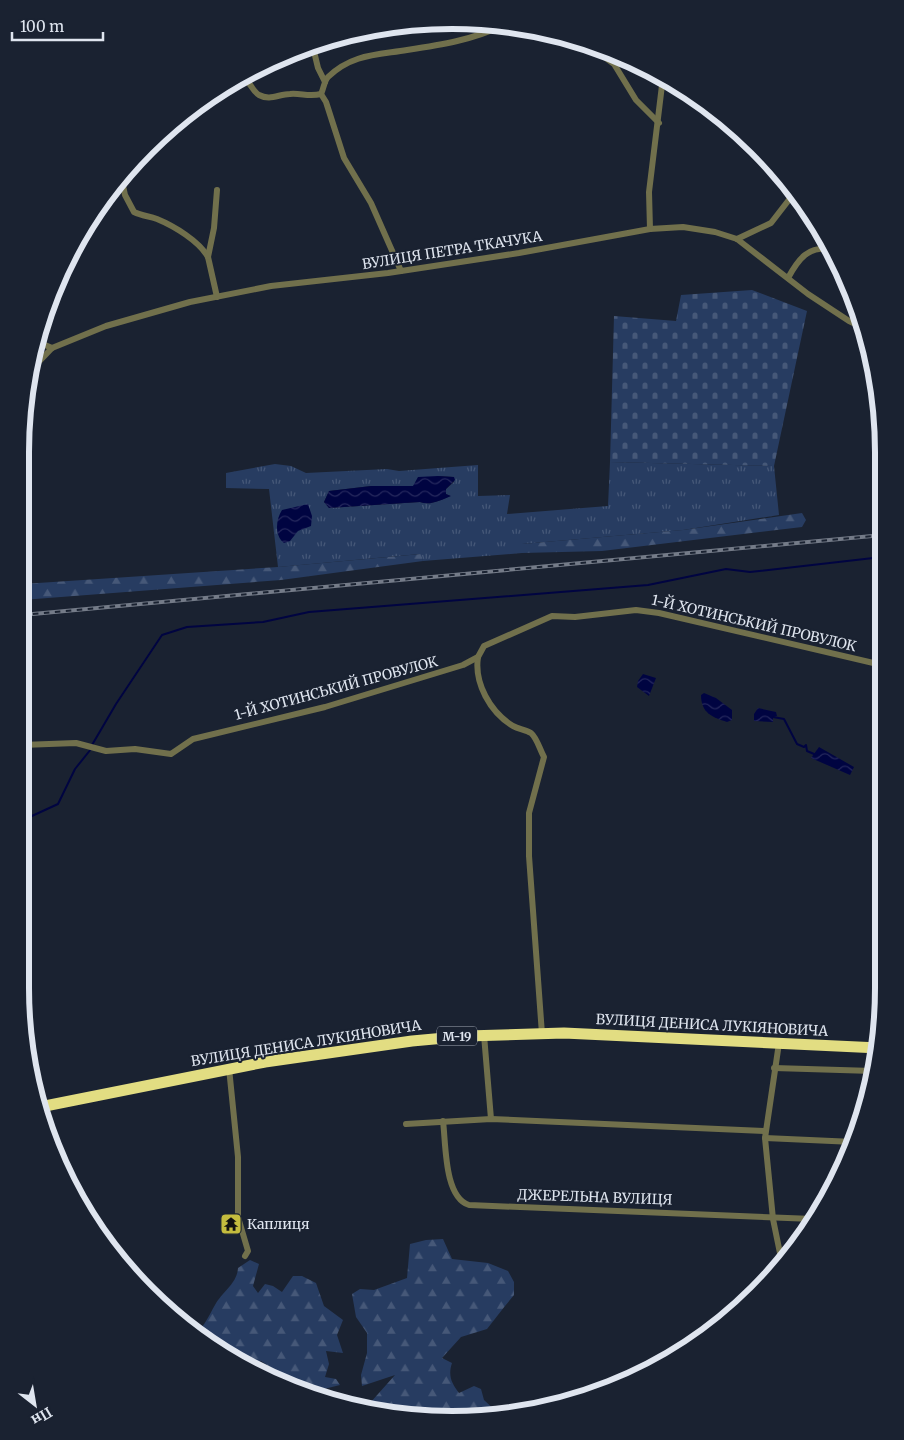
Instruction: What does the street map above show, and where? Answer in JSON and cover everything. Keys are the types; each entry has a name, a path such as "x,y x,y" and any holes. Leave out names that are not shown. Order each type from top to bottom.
{"highway":[{"name":"ВУЛИЦЯ ДЕНИСА ЛУКІЯНОВИЧА","path":"45,1106 230,1068 412,1041 484,1035 542,1034 871,1048"}],"street":[{"path":"401,271 372,203 344,158 320,94 325,82 336,71 374,53 408,50 474,38 490,31"},
{"path":"314,52 318,68 325,82"},
{"path":"606,58 614,64 636,100 659,123"},
{"path":"248,81 257,93 264,98 290,94 312,96 320,94"},
{"path":"650,229 649,192 662,84"},
{"path":"123,186 125,195 134,212 175,228 204,251 208,257 217,297"},
{"path":"208,257 214,228 217,190"},
{"path":"737,239 770,223 790,197"},
{"name":"ВУЛИЦЯ ПЕТРА ТКАЧУКА","path":"39,361 52,348 106,326 217,297 271,286 401,271 519,253 650,229 683,227 715,232 737,239 788,278 855,324"},
{"path":"788,278 804,254 815,249 824,249"},
{"path":"43,344 52,348"},
{"name":"1-Й ХОТИНСЬКИЙ ПРОВУЛОК","path":"29,745 76,743 106,751 135,749 172,754 193,739 325,707 463,665 478,657 484,646 552,616 575,617 636,610 687,619 875,663"},
{"path":"478,657 479,680 489,702 511,725 532,734 544,757 529,813 528,856 542,1034"},
{"path":"484,1035 491,1119"},
{"path":"779,1043 765,1134 773,1219 780,1255"},
{"path":"230,1068 238,1157 238,1217 248,1251 245,1256"},
{"path":"774,1068 867,1071"},
{"path":"406,1124 491,1119 765,1134 846,1141"},
{"name":"ДЖЕРЕЛЬНА ВУЛИЦЯ","path":"443,1121 452,1189 460,1202 468,1204 806,1220"}],"green space":[{"path":"752,290 807,311 774,466 610,462 614,316 676,321 681,295"},
{"path":"610,462 774,466 779,515 683,530 522,544 522,553 423,561 420,554 278,567 269,489 226,488 226,473 275,464 291,466 306,473 387,469 399,471 478,465 478,496 510,495 507,514 608,506","holes":["438,476 454,477 454,482 446,489 446,494 450,496 432,503 420,502 329,508 324,502 329,491 371,486 413,486"]},
{"path":"802,513 806,520 802,527 602,551 522,553 522,544 683,530"},
{"path":"421,554 423,561 281,580 29,599 29,584 278,567"},
{"path":"443,1239 452,1259 488,1263 508,1271 514,1282 514,1295 487,1329 461,1337 442,1358 452,1363 451,1379 459,1393 474,1386 481,1389 484,1400 494,1409 424,1410 370,1403 395,1375 362,1386 361,1375 367,1353 367,1333 356,1317 352,1294 360,1289 374,1290 407,1278 410,1244 426,1240"},
{"path":"250,1260 259,1264 253,1286 258,1293 265,1284 273,1286 282,1292 293,1276 302,1276 316,1283 324,1306 343,1320 337,1335 343,1353 326,1351 329,1364 325,1377 336,1379 340,1385 320,1390 290,1379 278,1374 261,1361 255,1363 240,1355 200,1328 218,1300 235,1279 238,1268"}],"water":[{"path":"418,477 454,477 455,480 446,489 446,494 451,496 432,503 420,502 329,508 324,502 329,491 371,486 413,486"},
{"path":"308,504 312,516 311,526 298,531 290,541 284,543 277,531 278,518 282,510"},
{"path":"643,674 656,678 649,696 637,687 638,681"},
{"path":"704,693 716,698 732,710 732,720 727,722 708,713 702,701 701,695"},
{"path":"758,708 776,712 777,716 773,717 773,722 754,721 754,714"},
{"path":"819,747 854,767 850,775 811,758"}],"waterway":[{"path":"92,745 116,704 162,635 187,627 263,622 309,612 648,585 726,569 750,572 875,558"},
{"path":"773,717 784,719 797,744 804,747 806,745 807,751 814,754"},
{"path":"29,817 58,804 75,769 91,749"}],"railway":[{"path":"29,614 875,536"}],"place":[{"name":"Каплиця","path":"231,1224"}]}
